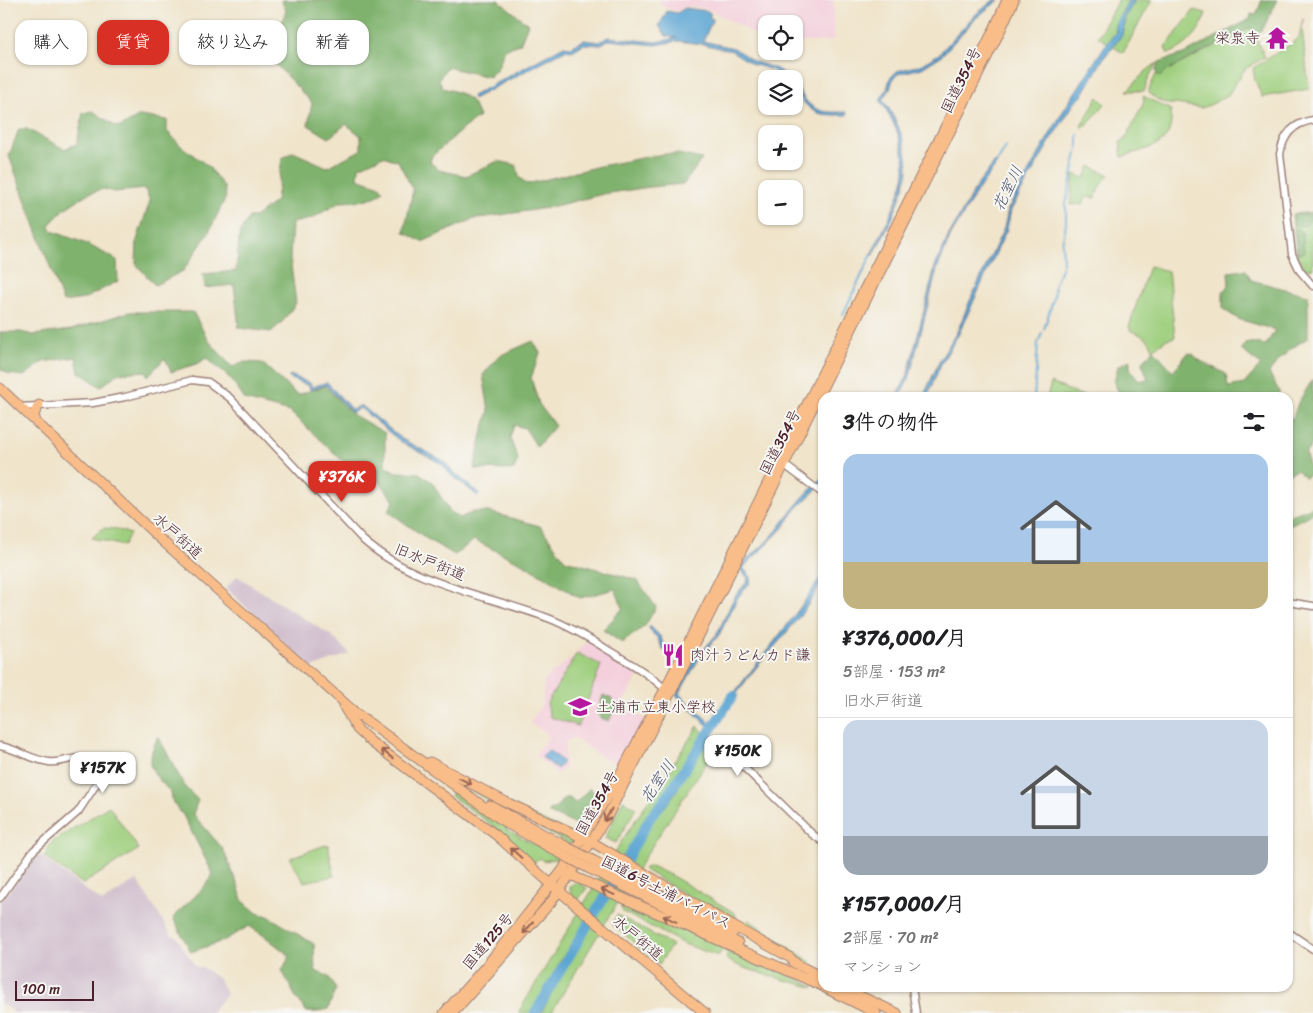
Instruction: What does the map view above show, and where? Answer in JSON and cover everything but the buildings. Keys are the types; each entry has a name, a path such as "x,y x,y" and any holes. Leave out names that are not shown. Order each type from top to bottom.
{"highway":[{"name":"国道354号","path":"566,873 596,844 668,692 1007,0"},
{"name":"国道354号","path":"781,462 984,65 1014,0"},
{"name":"水戸街道","path":"1,391 158,537 340,700 357,729 371,742 473,816 705,1013"},
{"path":"36,422 34,414 39,406"},
{"name":"国道354号","path":"556,888 566,873 583,837 668,692"},
{"name":"国道6号土浦バイパス","path":"340,700 405,751 450,783 567,852 818,984"},
{"path":"405,751 506,802 596,844 788,957 799,966"},
{"path":"566,873 811,981"},
{"name":"国道6号土浦バイパス","path":"627,883 818,975"},
{"name":"国道125号","path":"444,1013 556,888"},
{"name":"国道125号","path":"453,1013 522,936 556,888"},
{"name":"国道6号土浦バイパス","path":"834,992 876,1013"},
{"path":"852,992 897,1013"}],"street":[{"path":"1313,120 1300,124 1288,133 1282,144 1280,158 1292,254 1300,271 1313,286"},
{"name":"旧水戸街道","path":"20,407 93,403 192,380 208,382 230,398 363,540 379,554 418,574 550,618 645,672 668,692"},
{"path":"781,462 818,490"},
{"path":"1293,603 1313,606"},
{"path":"719,743 818,838"},
{"path":"0,746 50,762 81,758 89,761 96,768 100,776 78,812 33,851 0,898"},
{"path":"1293,935 1313,949"},
{"path":"913,992 916,1013"}],"shaded area":[{"path":"658,0 834,0 833,40 803,42 803,15 758,15 758,36 708,9 685,6 677,11 668,9"},
{"path":"237,576 332,636 349,654 311,668 226,588"},
{"name":"土浦市立東小学校","path":"588,642 640,673 620,708 645,719 621,766 605,759 573,737 565,743 565,768 557,774 535,755 549,737 530,723 543,702 545,680"},
{"path":"38,854 102,902 137,880 172,936 176,936 195,966 205,969 219,979 226,995 210,1013 15,1013 0,1003 0,900 2,900"}],"green space":[{"path":"281,0 326,0 330,2 333,0 498,0 528,24 520,44 505,49 497,69 489,77 447,67 439,79 443,88 462,94 470,100 479,117 432,156 430,162 439,170 466,176 498,161 516,165 519,177 527,184 600,166 663,154 678,154 702,159 684,184 603,194 547,208 474,219 422,242 404,232 413,190 398,161 383,156 359,167 358,178 380,186 383,191 377,196 360,201 340,202 311,219 292,223 290,258 296,303 283,321 271,332 239,328 234,285 205,288 203,274 236,271 240,232 249,217 255,217 276,201 282,158 293,152 327,167 361,150 361,136 346,124 329,138 308,125 312,103 276,65 287,65 287,20 282,20 286,11"},
{"path":"1118,0 1129,0 1115,25 1116,32 1108,43 1098,37"},
{"path":"1135,0 1152,0 1123,53 1112,46 1123,31 1125,17"},
{"path":"1262,0 1277,0 1263,29 1255,35 1251,27 1166,71 1160,77 1158,75 1156,70 1159,62 1186,53 1250,19 1251,14 1256,15"},
{"path":"1194,10 1206,13 1197,33 1181,48 1168,54 1165,48"},
{"path":"1303,19 1302,28 1309,89 1262,97 1255,80 1253,68 1294,42 1299,37"},
{"path":"1251,27 1265,57 1245,69 1228,95 1201,108 1164,103 1148,92 1156,74 1160,77 1166,71"},
{"path":"1157,63 1144,91 1127,91 1145,72"},
{"path":"1143,96 1171,110 1169,132 1159,144 1122,157 1120,142 1125,140 1144,102"},
{"path":"1098,97 1105,104 1084,128 1081,126"},
{"path":"93,111 115,126 120,127 140,116 167,120 167,131 181,146 208,166 224,187 226,197 208,234 183,271 155,285 136,264 137,240 150,201 145,189 115,192 103,189 87,194 66,208 49,225 52,231 87,244 117,260 118,281 84,299 63,302 9,156 19,129 27,129 64,149 77,144 83,113"},
{"path":"1090,166 1109,175 1101,184 1095,198 1086,197 1083,204 1070,205 1074,174 1085,178"},
{"path":"1313,212 1313,268 1305,269 1297,256 1292,214"},
{"path":"1312,214 1307,225 1293,226 1293,215"},
{"path":"1294,229 1299,229 1302,232 1304,252 1298,255"},
{"path":"1149,266 1168,271 1175,337 1167,339 1153,349 1152,345 1142,335 1131,331 1129,327"},
{"path":"1246,270 1251,280 1308,295 1308,338 1286,353 1269,373 1279,392 1119,392 1114,382 1118,366 1130,360 1130,368 1139,381 1148,379 1142,363 1153,349 1173,371 1188,353 1193,354 1199,360 1226,374 1228,387 1244,384 1261,365 1241,350 1247,342 1266,345 1275,330 1238,319 1223,309 1223,291 1229,285 1228,272"},
{"path":"129,312 193,312 208,340 232,367 244,362 262,363 297,395 325,386 352,414 385,433 385,466 396,472 419,473 432,482 450,512 460,518 473,512 489,512 540,526 565,560 637,580 656,607 645,626 622,643 603,630 623,608 615,589 580,598 525,565 474,540 455,555 430,541 388,511 394,501 375,475 352,468 290,412 245,400 231,379 206,358 199,363 171,372 165,358 148,376 146,371 118,373 101,387 79,372 76,357 43,362 24,376 9,374 0,369 0,332 21,332 33,335 71,330"},
{"path":"533,341 540,353 531,378 539,404 555,426 537,447 525,428 514,425 510,438 518,459 514,470 474,469 489,411 483,375 499,356"},
{"path":"1313,379 1313,444 1305,454 1312,471 1305,478 1297,470 1293,472 1293,418 1298,403"},
{"path":"1051,383 1074,392 1048,392"},
{"path":"1313,507 1313,513 1293,523 1293,514"},
{"path":"103,528 117,529 130,534 123,546 92,538"},
{"path":"577,653 601,665 578,726 550,717 547,703"},
{"path":"603,695 612,699 612,702 616,705 609,721 597,714"},
{"path":"698,726 704,733 677,773 675,781 645,821 631,844 631,849 627,856 561,960 531,1013 518,1013 621,842"},
{"path":"158,736 185,787 198,800 193,814 223,849 242,900 257,913 268,916 314,944 315,971 328,976 336,989 328,1009 307,1012 296,998 282,970 290,956 249,926 223,941 191,952 173,918 200,891 213,874 183,815 173,803 171,793 156,776 150,765 152,751"},
{"path":"711,738 718,745 648,852 551,1013 541,1013 568,961 572,958 576,947 618,881 624,865 629,861 645,836 653,818 665,807 676,792 687,770"},
{"path":"473,788 576,836 572,845 487,800 471,790"},
{"path":"590,788 593,792 602,789 589,817 582,827 549,813 564,798 570,798 575,803"},
{"path":"453,791 506,826 506,829 562,859 544,861 539,858 534,863 492,825 450,795"},
{"path":"623,800 636,808 616,843 605,838"},
{"path":"109,806 139,849 83,884 44,857 52,842"},
{"path":"328,844 334,876 304,882 290,858"},
{"path":"651,866 674,877 735,913 737,921 744,924 749,920 811,962 810,964 735,924 643,869"},
{"path":"578,882 587,888 578,900 570,890 571,885"},
{"path":"622,902 815,987 740,966 726,958 728,953 722,950 719,955 715,955 684,944 623,912"},
{"path":"617,915 672,945 659,964 612,924"}],"water":[{"path":"994,0 999,0 977,17 941,56 922,68 898,74 893,79 890,89 883,100 900,132 906,151 908,171 905,185 892,219 873,256 871,254 881,236 902,187 905,168 900,141 894,124 880,100 887,89 890,78 897,71 920,65 939,54 975,15"},
{"path":"1129,0 1135,0 1125,17 1122,35 1103,59 1082,96 1074,104 1052,138 1011,210 1007,229 959,333 941,364 929,392 925,392 939,362 958,330 1004,228 1008,209 1062,113 1104,47 1116,32 1115,25"},
{"path":"685,8 708,11 711,14 709,17 713,19 703,41 734,48 753,61 778,70 752,64 732,51 702,44 678,41 656,45 608,40 600,45 584,44 572,51 565,50 473,99 472,96 564,46 571,47 584,40 600,42 608,37 656,42 677,38 666,36 659,26 667,11 677,13"},
{"path":"803,96 812,107 826,112 847,112 847,115 820,114 805,104"},
{"path":"995,162 997,164 978,190 951,235 937,269 909,379 902,392 899,392 907,377 935,267 949,235 976,187"},
{"path":"290,375 310,383 312,387 327,382 352,410 361,405 402,439 444,461 452,471 480,494 478,496 450,474 442,464 401,442 360,408 352,413 326,385 310,390 309,386 289,378"},
{"path":"818,483 818,488 796,509 783,528 743,568 751,577 750,583 738,597 719,635 700,657 679,694 709,722 707,725 676,695 693,663 663,650 657,637 649,628 650,626 660,636 665,647 694,661 717,634 735,596 747,582 748,578 741,571 740,567 742,564 768,541"},
{"path":"818,581 818,588 805,609 752,673 726,709 724,707 736,690"},
{"path":"548,750 563,762 557,769 542,757"}],"waterway":[{"path":"1044,329 1054,297 1055,284 1063,263 1062,244 1066,224 1066,204 1078,148 1078,135"},
{"path":"996,164 1006,147"},
{"path":"843,314 872,254"},
{"path":"1034,392 1038,343 1042,333"},
{"name":"花室川","path":"535,1013 650,818 665,799 733,696"},
{"path":"706,722 713,729"}],"place":[{"name":"栄泉寺","path":"1277,38"},
{"name":"肉汁うどんカド謙","path":"673,655"},
{"name":"土浦市立東小学校","path":"580,707"}]}
